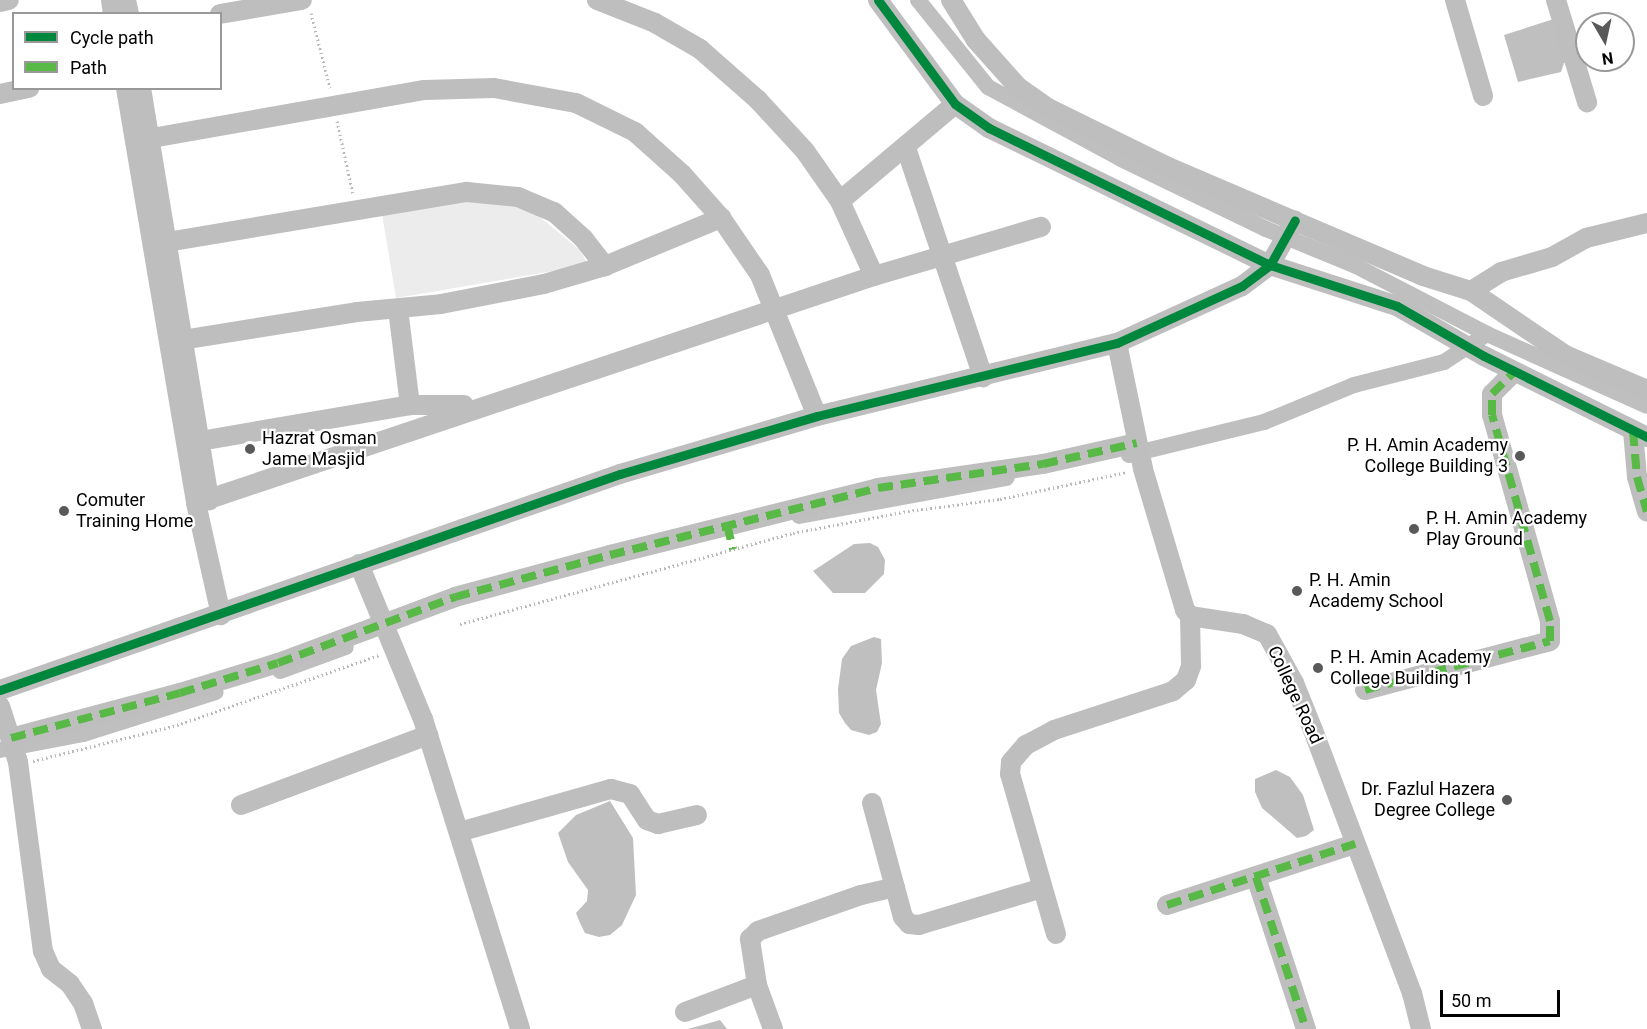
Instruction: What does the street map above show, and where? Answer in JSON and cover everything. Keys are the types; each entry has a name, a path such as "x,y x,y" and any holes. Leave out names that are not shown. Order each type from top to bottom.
{"street":[{"path":"0,2 9,0"},
{"path":"222,14 302,0"},
{"path":"597,0 655,23 700,49 758,100 806,151 840,201 874,276"},
{"path":"878,0 955,104 989,128 1272,261 1397,306 1514,372 1640,434 1637,477 1647,512"},
{"path":"951,0 976,40 1018,87 1050,108 1168,167 1294,222 1423,276 1471,291 1565,355 1647,390"},
{"path":"1455,0 1483,96"},
{"path":"1556,0 1587,102"},
{"path":"142,140 425,90 494,88 576,103 635,132 681,174 721,218 760,275 817,416"},
{"path":"0,94 19,90"},
{"path":"127,90 142,140 160,243 196,503 227,613"},
{"path":"141,90 142,140"},
{"path":"840,201 906,148 955,104"},
{"path":"906,148 983,377"},
{"path":"160,243 467,192 518,197 554,212 583,238 605,266"},
{"path":"183,340 398,309 544,284 605,266 721,218"},
{"path":"0,690 227,613 359,564 620,474 817,416 1117,343 1242,286 1272,261 1294,222"},
{"path":"1471,291 1501,272 1552,257 1586,238 1647,223"},
{"path":"209,499 481,405 774,308 1041,227"},
{"path":"160,243 183,340 227,613"},
{"path":"398,309 410,405"},
{"path":"1056,934 1010,774 1011,762 1026,745 1054,730 1173,691 1186,680 1191,666 1190,616 1185,610 1143,467 1117,343"},
{"path":"1365,690 1550,641 1550,621 1492,415 1492,394 1514,372"},
{"path":"200,441 410,405 481,405"},
{"path":"12,740 278,663 455,597 835,497 931,478 1043,464 1137,443"},
{"path":"359,564 382,626 394,648 428,735 520,1029"},
{"name":"College Road","path":"1190,616 1243,624 1267,634 1294,682 1412,993 1420,1029"},
{"path":"0,706 18,763 43,951 51,969 83,1003 92,1029"},
{"path":"241,805 428,735"},
{"path":"459,832 611,789 630,794 647,820 658,824 697,815"},
{"path":"872,803 903,917 909,924 919,925 1042,888"},
{"path":"1167,905 1355,844"},
{"path":"1256,877 1306,1029"},
{"path":"773,1029 749,951 750,939 758,931 861,895 895,887"},
{"path":"685,1012 758,985"}],"path":[{"path":"460,624 793,533 881,514 1000,499 1143,467"},
{"path":"18,763 177,725 394,648"}],"shaded area":[{"path":"1560,17 1572,61 1564,63 1561,72 1518,82 1504,35"},
{"path":"458,200 500,201 536,214 580,250 588,265 396,298 382,214"},
{"path":"870,543 878,547 885,560 884,574 865,593 833,593 813,571 854,544"},
{"path":"874,637 881,639 882,663 876,690 881,724 877,732 869,735 851,730 845,723 839,713 838,689 842,659 851,646"},
{"path":"1276,770 1290,777 1303,795 1314,830 1306,836 1297,838 1262,808 1255,792 1255,779"},
{"path":"610,801 633,838 636,895 622,925 610,935 599,937 585,933 576,913 587,901 588,890 568,862 558,833 576,815"},
{"path":"720,1020 727,1029 688,1029 706,1024"}],"waterway":[{"path":"918,0 988,87 1121,159 1266,229 1356,266 1487,334 1647,406"},
{"path":"1129,455 1264,422 1354,385 1444,362 1487,334"},
{"path":"799,516 1007,478"},
{"path":"280,671 346,647"},
{"path":"0,750 83,734 216,692"}],"marked path":[{"path":"1365,690 1550,641 1550,621 1492,415 1492,394 1514,372"},
{"path":"1633,431 1637,477 1647,512"},
{"path":"11,738 180,693 278,663 455,597 610,555 878,488 1043,464 1137,443"},
{"path":"727,525 733,549"},
{"path":"1167,905 1355,844"},
{"path":"1256,877 1306,1029"}],"cycle path":[{"path":"878,0 955,104 989,128 1270,265 1397,306 1484,356 1647,437"},
{"path":"0,690 620,474 817,416 1117,343 1242,286 1270,265 1295,220"}],"place":[{"name":"Hazrat Osman Jame Masjid","path":"250,449"},
{"name":"P. H. Amin Academy College Building 3","path":"1520,456"},
{"name":"Comuter Training Home","path":"64,511"},
{"name":"P. H. Amin Academy Play Ground","path":"1414,529"},
{"name":"P. H. Amin Academy School","path":"1297,591"},
{"name":"P. H. Amin Academy College Building 1","path":"1318,668"},
{"name":"Dr. Fazlul Hazera Degree College","path":"1507,800"}]}
